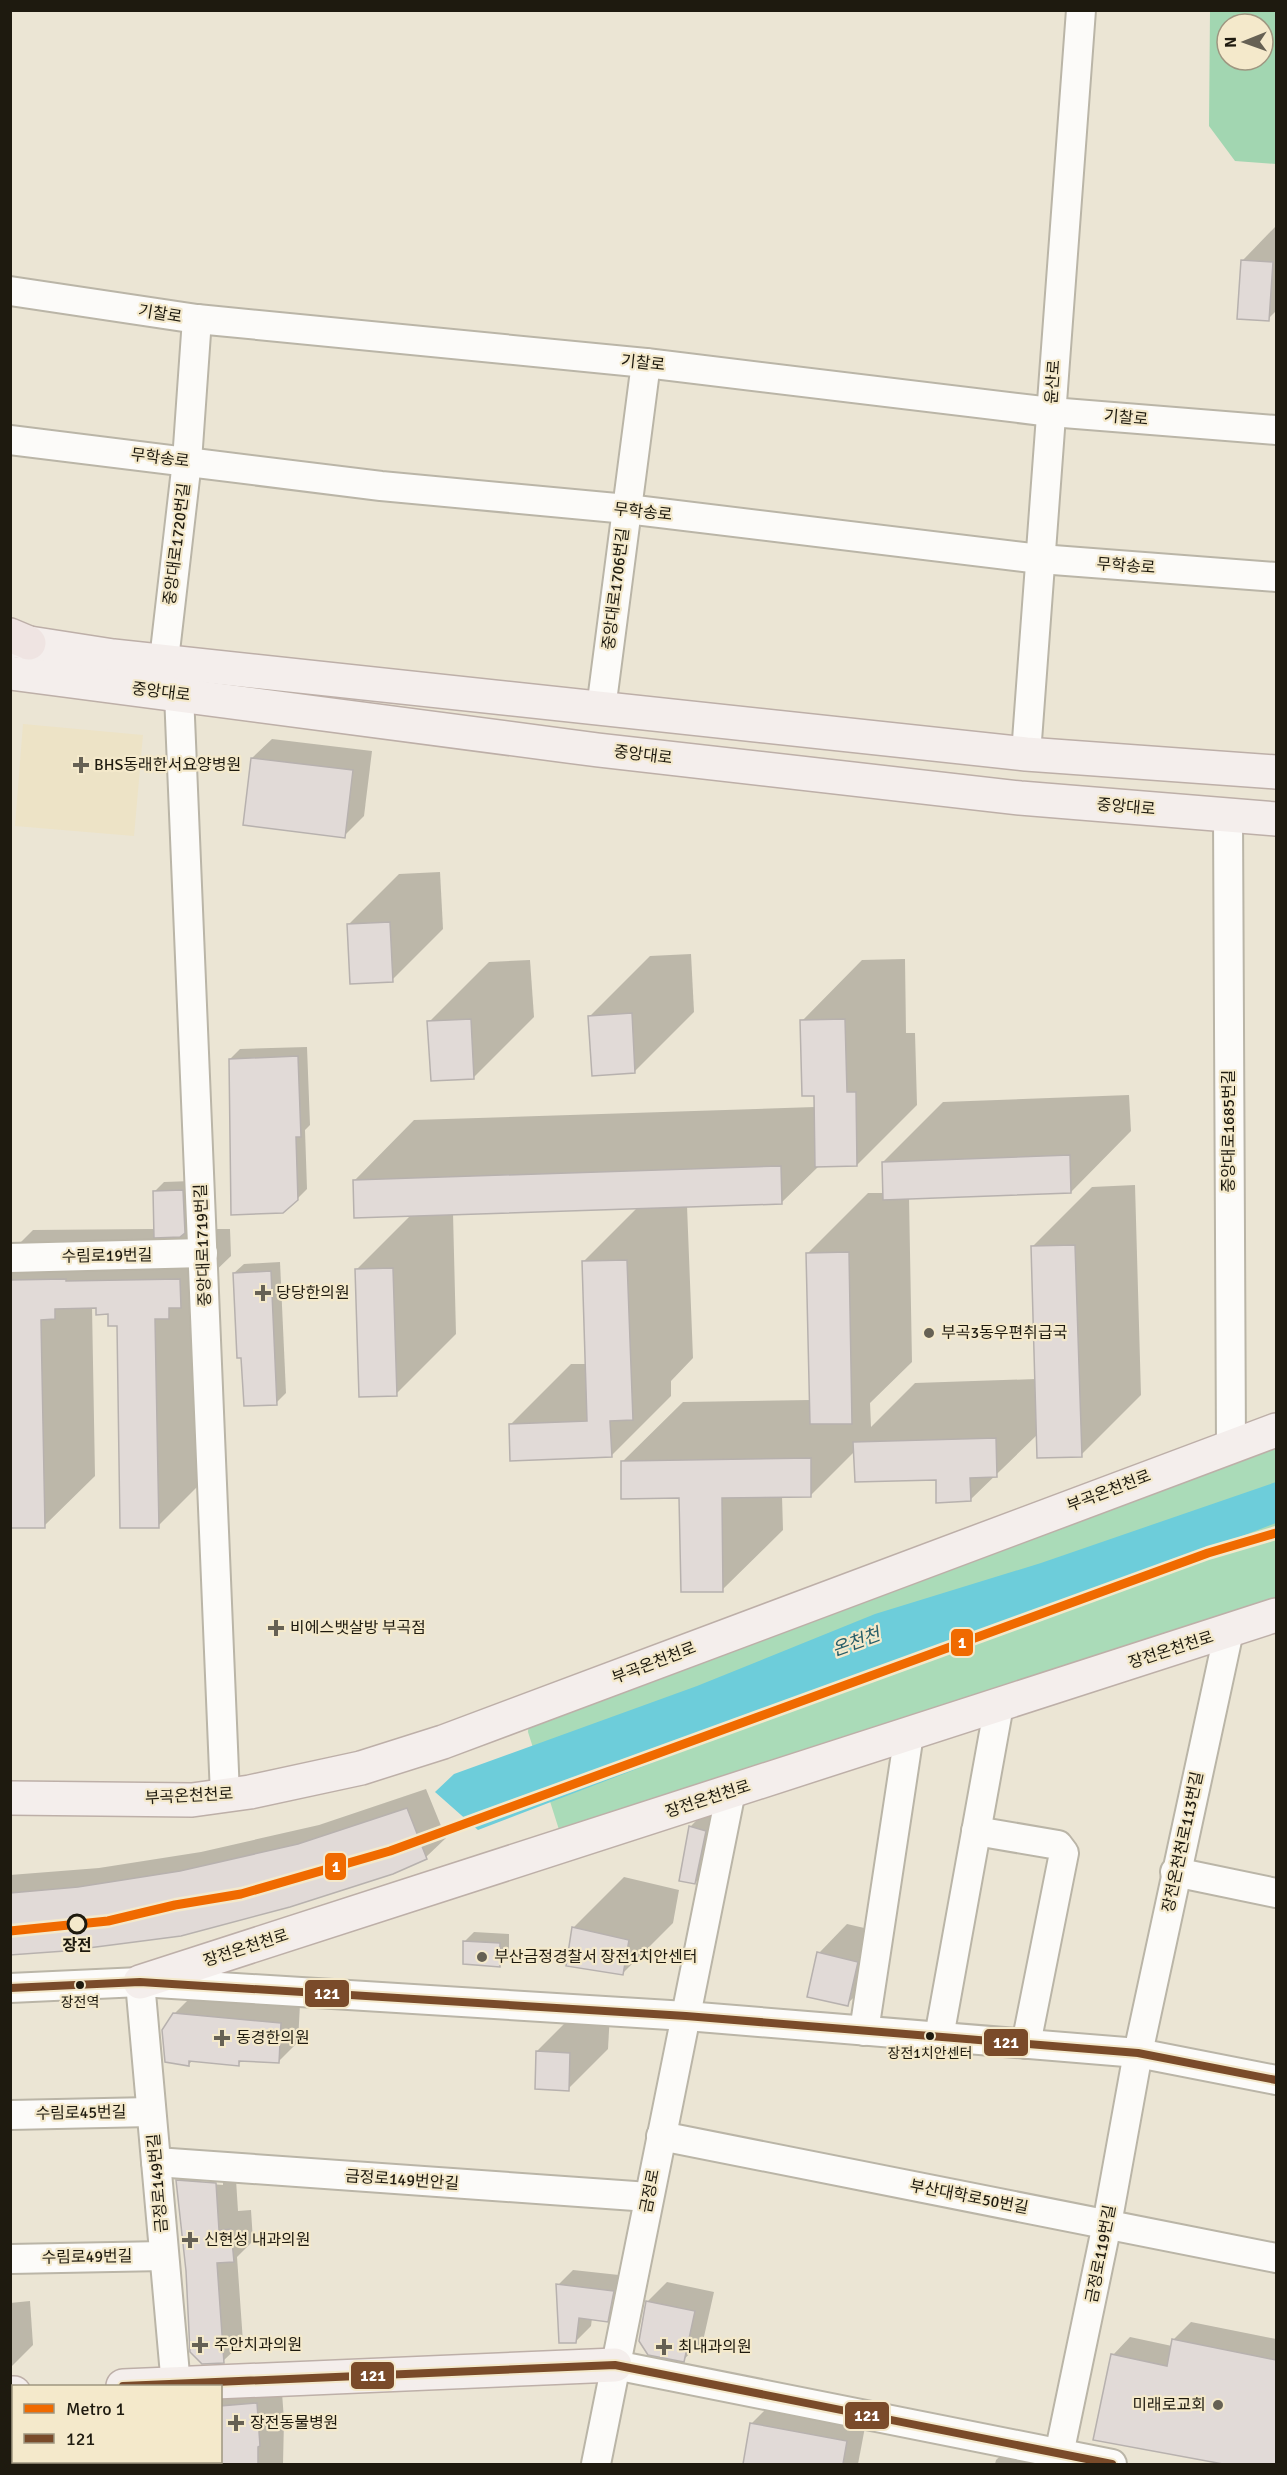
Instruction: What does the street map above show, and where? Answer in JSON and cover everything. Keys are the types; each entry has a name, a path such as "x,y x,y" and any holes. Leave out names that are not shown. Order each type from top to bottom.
{"main road":[{"name":"중앙대로","path":"17,640 113,656 1026,754 1276,772"},
{"name":"중앙대로","path":"10,673 610,751 1020,798 1276,819"},
{"name":"부곡온천천로","path":"10,1798 192,1800 250,1792 361,1768 443,1742 1276,1430"},
{"name":"장전온천천로","path":"140,1982 1276,1616"},
{"path":"176,2385 615,2365"}],"street":[{"name":"윤산로","path":"1026,754 1081,10"},
{"name":"기찰로","path":"10,291 197,320 646,363 1051,412 1276,430"},
{"name":"중앙대로1720번길","path":"164,660 187,461 197,320"},
{"name":"중앙대로1706번길","path":"601,709 646,363"},
{"name":"무학송로","path":"10,440 381,486 627,509 1040,559 1276,578"},
{"name":"중앙대로1719번길","path":"179,694 225,1795"},
{"name":"중앙대로1685번길","path":"1228,816 1231,1446"},
{"name":"수림로19번길","path":"10,1258 203,1253"},
{"name":"장전온천천로113번길","path":"1138,2053 1175,1872 1229,1631"},
{"path":"939,2037 999,1705"},
{"path":"864,2031 909,1734"},
{"name":"금정로","path":"596,2464 732,1791"},
{"path":"976,1831 1058,1845 1064,1853 1026,2044"},
{"path":"1175,1872 1276,1893"},
{"path":"10,1988 140,1982 686,2016 1138,2053 1276,2080"},
{"name":"금정로149번길","path":"140,1982 176,2385"},
{"name":"금정로119번길","path":"1059,2459 1107,2224 1138,2053"},
{"name":"수림로45번길","path":"10,2115 151,2112"},
{"name":"부산대학로50번길","path":"661,2136 1276,2258"},
{"name":"금정로149번안길","path":"156,2162 649,2197"},
{"name":"수림로49번길","path":"10,2259 164,2256"},
{"path":"615,2365 1059,2459 1112,2464"}],"shaded area":[{"path":"23,724 143,735 134,836 15,826"}],"green space":[{"path":"1210,11 1276,11 1276,164 1235,161 1209,126"},
{"path":"1276,1446 1276,1599 1209,1619 561,1836 528,1732 529,1716"}],"water":[{"name":"온천천","path":"1276,1482 1276,1523 478,1830 435,1792 454,1774 697,1686 875,1614 1041,1563"}],"building":[{"path":"1241,260 1273,262 1269,321 1237,319"},
{"path":"251,758 353,770 345,838 243,825"},
{"path":"390,922 393,982 350,984 347,924"},
{"path":"632,1013 635,1073 592,1076 588,1016"},
{"path":"471,1019 474,1079 431,1081 427,1021"},
{"path":"845,1019 847,1092 856,1092 857,1166 815,1167 814,1096 802,1096 800,1020"},
{"path":"298,1056 301,1137 296,1137 298,1200 283,1213 231,1215 229,1059"},
{"path":"1070,1155 1071,1193 883,1200 882,1162"},
{"path":"781,1166 782,1204 354,1218 353,1180"},
{"path":"183,1190 185,1233 180,1237 154,1238 153,1191"},
{"path":"1075,1245 1082,1457 1037,1458 1031,1246"},
{"path":"849,1252 852,1424 810,1424 806,1253"},
{"path":"627,1260 633,1420 610,1421 612,1457 510,1461 509,1424 587,1421 582,1261"},
{"path":"393,1268 397,1396 359,1397 355,1269"},
{"path":"271,1271 277,1405 244,1406 241,1358 237,1358 233,1273"},
{"path":"66,1279 66,1281 180,1279 181,1308 169,1308 169,1319 155,1319 159,1528 120,1528 117,1326 108,1326 108,1314 96,1315 96,1308 55,1309 55,1319 41,1320 45,1528 10,1528 10,1280"},
{"path":"996,1438 997,1477 970,1478 971,1501 936,1503 936,1480 855,1482 853,1442"},
{"path":"811,1458 811,1497 722,1498 723,1592 681,1592 679,1498 621,1499 621,1461"},
{"path":"407,1808 427,1859 393,1874 290,1907 181,1936 65,1951 10,1955 10,1893 78,1887 180,1871 298,1844"},
{"path":"689,1826 706,1831 695,1884 679,1881"},
{"path":"572,1927 629,1940 623,1975 566,1966"},
{"name":"부산금정경찰서 장전1치안센터","path":"463,1941 500,1943 500,1967 463,1964"},
{"path":"817,1952 858,1962 848,2006 807,1997"},
{"path":"173,2013 281,2023 279,2063 239,2061 239,2066 189,2061 189,2066 165,2062 162,2030"},
{"path":"536,2051 570,2053 569,2091 535,2089"},
{"path":"176,2180 216,2183 219,2230 231,2229 234,2262 217,2263 224,2363 202,2364 190,2352 186,2271"},
{"path":"556,2284 614,2291 608,2322 579,2318 576,2343 559,2343"},
{"path":"646,2301 695,2311 684,2362 648,2355 639,2341"},
{"name":"미래로교회","path":"1172,2339 1276,2360 1276,2464 1223,2464 1093,2440 1111,2354 1167,2366"},
{"path":"257,2403 260,2446 258,2447 258,2464 220,2464 222,2463 222,2406"},
{"path":"750,2423 847,2441 843,2464 743,2464"}],"metro line":[{"name":"1","path":"10,1931 108,1921 175,1905 241,1894 390,1851 1208,1553 1276,1533"}],"transit line":[{"name":"121","path":"10,1988 140,1982 686,2016 1138,2053 1276,2080"},
{"name":"121","path":"146,2385 615,2365 1112,2464"}],"place":[{"name":"BHS동래한서요양병원","path":"81,765"},
{"name":"당당한의원","path":"263,1293"},
{"name":"부곡3동우편취급국","path":"929,1333"},
{"name":"비에스뱃살방 부곡점","path":"276,1628"},
{"name":"장전","path":"77,1924"},
{"name":"부산금정경찰서 장전1치안센터","path":"482,1957"},
{"name":"장전역","path":"80,1985"},
{"name":"장전1치안센터","path":"930,2036"},
{"name":"동경한의원","path":"222,2038"},
{"name":"신현성 내과의원","path":"190,2240"},
{"name":"주안치과의원","path":"200,2345"},
{"name":"최내과의원","path":"664,2347"},
{"name":"미래로교회","path":"1218,2405"},
{"name":"장전동물병원","path":"236,2423"}]}
